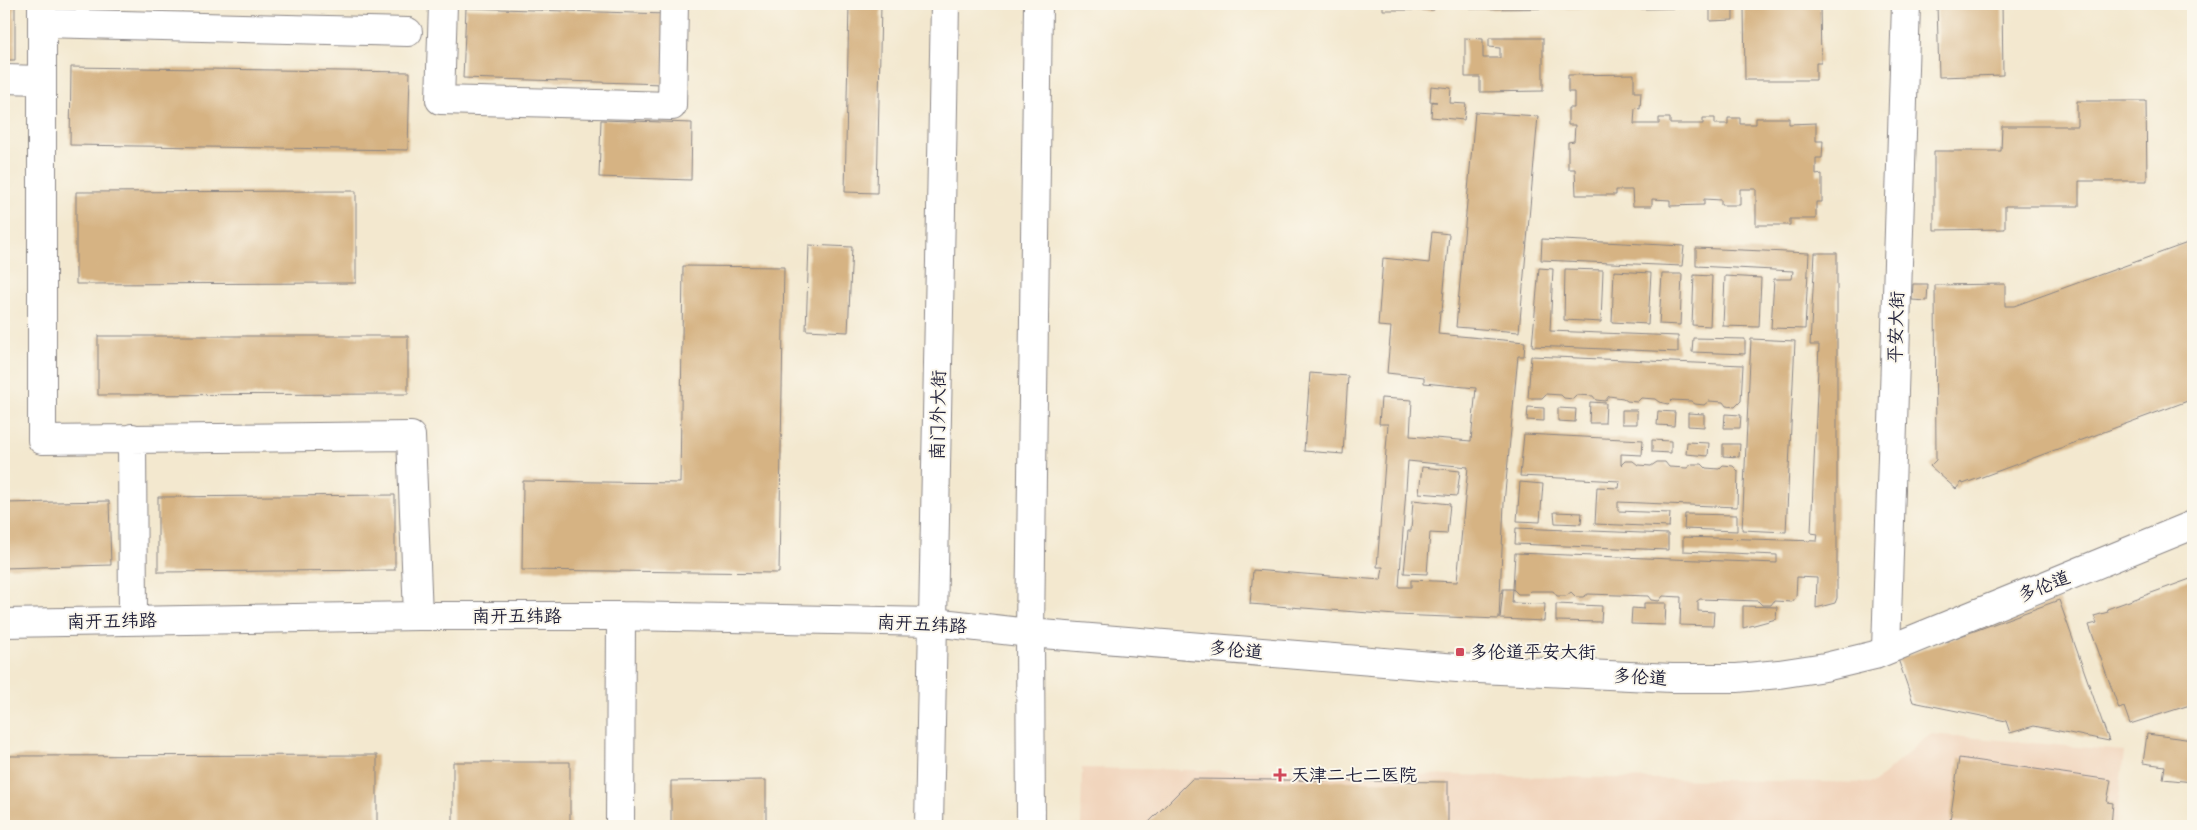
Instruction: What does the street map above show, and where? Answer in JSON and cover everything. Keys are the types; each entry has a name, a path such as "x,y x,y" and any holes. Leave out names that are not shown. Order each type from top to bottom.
{"street":[{"path":"442,4 440,100 672,106 674,4"},
{"name":"南门外大街","path":"929,826 945,4"},
{"path":"1031,826 1030,632 1038,4"},
{"name":"平安大街","path":"1886,650 1906,4"},
{"path":"408,32 42,13 42,440 411,436 418,616"},
{"path":"4,79 42,80"},
{"path":"132,438 133,620"},
{"name":"多伦道","path":"1030,632 1458,668 1672,678 1737,678 1825,668 1875,656 2193,525"},
{"name":"南开五纬路","path":"4,623 418,616 622,616 933,622 1030,632"},
{"path":"620,826 622,616"}],"shaded area":[{"name":"天津二七二医院","path":"1930,734 2124,751 2116,826 1081,826 1082,768 1874,783"}],"building":[{"path":"4,4 15,4 15,60 4,60"},
{"path":"849,4 881,4 877,193 845,192"},
{"path":"1383,4 1434,4 1434,10 1383,10"},
{"path":"1469,4 1607,4 1607,8 1469,9"},
{"path":"1641,4 1692,4 1692,8 1641,9"},
{"path":"1710,4 1820,4 1821,63 1816,63 1816,80 1745,80 1744,6 1733,6 1733,20 1710,21"},
{"path":"1937,4 2002,4 2003,75 1939,77"},
{"path":"466,8 667,14 664,84 463,78"},
{"path":"1465,38 1483,39 1483,58 1500,58 1500,48 1489,47 1489,38 1543,38 1543,91 1480,92 1480,77 1465,77"},
{"path":"71,67 410,72 408,150 70,145"},
{"path":"1634,74 1634,92 1641,92 1640,109 1635,108 1634,124 1659,124 1659,118 1670,118 1670,124 1703,124 1703,118 1715,118 1715,124 1728,124 1728,118 1740,118 1740,124 1756,124 1756,118 1789,118 1789,124 1816,123 1816,141 1823,141 1822,158 1816,158 1816,175 1822,174 1822,202 1816,202 1816,219 1790,219 1790,225 1756,225 1756,189 1740,189 1740,205 1721,205 1721,200 1704,199 1704,205 1670,206 1670,200 1652,199 1652,206 1633,206 1632,190 1616,190 1616,195 1576,195 1575,169 1568,169 1568,142 1574,141 1575,125 1568,125 1568,108 1574,108 1574,92 1568,92 1568,75"},
{"path":"1431,86 1451,88 1450,103 1466,104 1464,120 1431,117 1432,102 1437,102 1430,101"},
{"path":"2077,101 2146,101 2147,181 2079,181 2079,206 2005,206 2005,229 1934,230 1934,151 2001,151 2002,126 2077,126"},
{"path":"1475,112 1538,116 1519,332 1456,327"},
{"path":"601,120 692,123 691,180 599,177"},
{"path":"356,191 356,283 76,284 76,192"},
{"path":"1432,232 1449,234 1438,334 1525,342 1524,356 1518,356 1504,503 1499,619 1396,615 1250,604 1253,570 1381,580 1383,567 1377,567 1388,424 1379,424 1381,398 1412,400 1410,436 1471,441 1476,388 1424,383 1424,377 1387,373 1391,327 1378,326 1383,258 1429,263","holes":["1408,461 1468,467 1457,582 1411,580 1411,587 1399,587"]},
{"path":"1542,239 1684,246 1682,266 1541,260"},
{"path":"2193,241 2193,399 1963,484 1962,482 1956,489 1930,466 1936,460 1935,285 2005,284 2005,306 2014,306"},
{"path":"809,245 852,247 848,332 806,330"},
{"path":"1696,248 1809,253 1805,329 1771,328 1774,279 1792,279 1793,271 1696,266"},
{"path":"1815,253 1837,253 1837,598 1835,603 1816,608 1817,578 1797,577 1796,597 1792,602 1774,601 1771,605 1762,605 1758,601 1700,599 1696,602 1698,602 1698,611 1714,612 1713,626 1680,625 1681,597 1663,596 1659,601 1651,600 1648,596 1588,594 1583,597 1576,597 1571,592 1566,596 1557,596 1553,591 1531,591 1528,594 1518,594 1513,589 1515,553 1777,563 1777,555 1683,551 1683,537 1817,541 1818,534 1811,533 1819,345 1810,345"},
{"path":"683,266 784,267 779,573 522,570 523,481 680,483"},
{"path":"1539,268 1553,269 1550,331 1678,336 1678,352 1532,346"},
{"path":"1565,269 1603,270 1601,322 1564,320"},
{"path":"1614,271 1651,273 1648,324 1612,322"},
{"path":"1662,274 1682,274 1680,325 1659,324"},
{"path":"1694,275 1712,276 1710,326 1692,325"},
{"path":"1725,276 1761,278 1759,327 1723,326"},
{"path":"1913,284 1928,284 1927,301 1912,300"},
{"path":"98,336 408,336 408,394 98,395"},
{"path":"1693,338 1745,339 1745,354 1692,352"},
{"path":"1751,339 1795,341 1786,532 1742,530"},
{"path":"1531,356 1743,365 1741,401 1735,407 1726,406 1723,402 1709,401 1704,405 1695,404 1691,401 1672,400 1668,404 1655,399 1641,398 1637,402 1609,396 1605,401 1596,400 1593,396 1577,395 1573,399 1564,398 1561,395 1546,394 1542,398 1528,398"},
{"path":"1310,373 1348,376 1343,454 1304,451"},
{"path":"1590,402 1606,403 1605,423 1589,423"},
{"path":"1528,407 1544,408 1544,421 1527,420"},
{"path":"1558,408 1576,409 1575,422 1558,421"},
{"path":"1622,410 1637,410 1637,424 1622,424"},
{"path":"1658,411 1675,412 1674,426 1657,425"},
{"path":"1688,413 1704,414 1704,427 1688,426"},
{"path":"1725,414 1741,415 1740,428 1724,428"},
{"path":"1524,434 1643,440 1642,455 1621,454 1621,465 1625,461 1633,461 1638,465 1651,466 1657,462 1665,462 1669,467 1687,468 1692,464 1702,464 1706,468 1719,469 1723,465 1733,466 1738,471 1737,507 1618,502 1618,511 1670,513 1669,527 1595,524 1597,487 1619,488 1620,481 1520,476"},
{"path":"1652,440 1671,441 1671,453 1652,452"},
{"path":"1687,442 1709,443 1708,456 1686,454"},
{"path":"1723,444 1740,444 1739,457 1723,456"},
{"path":"1422,467 1460,471 1457,496 1419,493"},
{"path":"1520,482 1543,484 1540,522 1517,521"},
{"path":"395,495 395,570 158,572 158,497"},
{"path":"1413,500 1450,504 1447,534 1430,533 1427,574 1404,573 1408,531 1411,531"},
{"path":"109,501 111,565 4,568 4,503"},
{"path":"1554,512 1582,513 1581,524 1555,523"},
{"path":"1685,514 1737,515 1737,531 1684,529"},
{"path":"1516,528 1668,534 1668,550 1515,544"},
{"path":"2193,578 2193,704 2130,724 2124,707 2119,709 2089,625 2097,623 2094,616 2108,612 2107,609"},
{"path":"1503,589 1513,589 1512,603 1545,604 1544,621 1500,619"},
{"path":"2059,600 2109,741 2034,726 2010,733 2006,721 1913,702 1898,659"},
{"path":"1644,603 1666,603 1665,625 1631,624 1632,608 1644,609"},
{"path":"1556,604 1602,606 1601,622 1556,621"},
{"path":"1743,606 1777,607 1776,619 1743,628"},
{"path":"2147,734 2193,740 2193,782 2163,779 2165,766 2143,763"},
{"path":"377,755 377,826 4,826 4,756"},
{"path":"1959,758 2111,780 2107,802 2113,803 2111,826 1968,826 1969,823 1950,821"},
{"path":"453,762 570,762 570,826 453,826"},
{"path":"1192,779 1448,782 1448,826 1145,826"},
{"path":"766,780 766,826 671,826 671,781"}],"place":[{"name":"多伦道平安大街","path":"1460,652"},
{"name":"天津二七二医院","path":"1280,775"}]}
